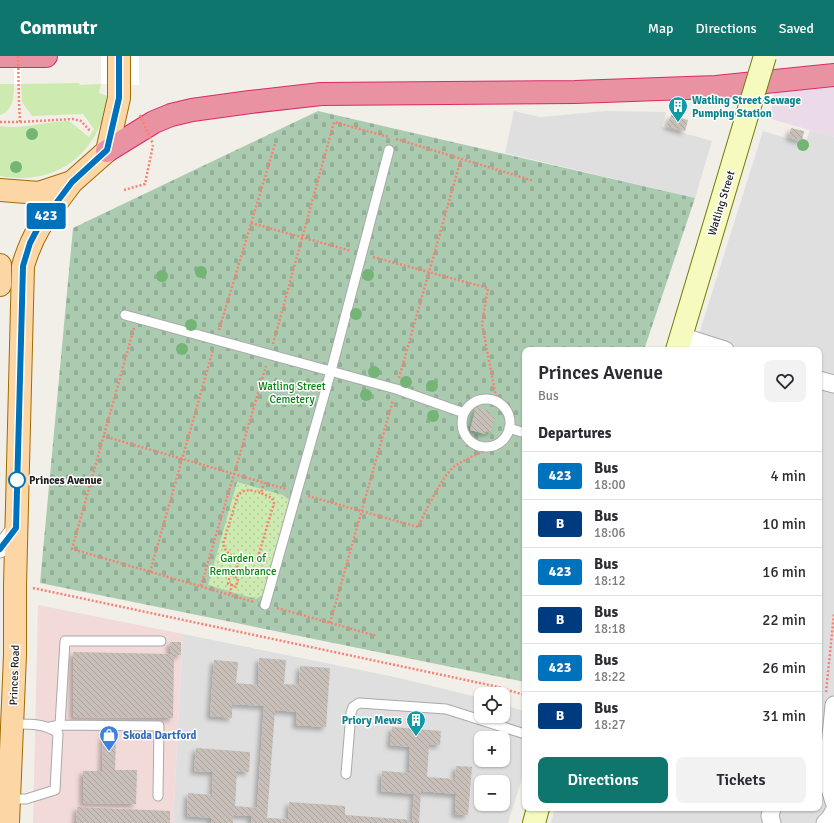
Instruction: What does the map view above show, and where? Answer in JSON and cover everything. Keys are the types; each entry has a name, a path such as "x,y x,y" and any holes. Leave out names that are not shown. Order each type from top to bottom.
{"highway":[{"path":"0,56 46,56"},
{"path":"107,150 154,122 171,115 192,110 313,94 575,92 716,87 834,75"}],"main road":[{"path":"0,190 39,193 72,182 107,150 119,98 119,56"},
{"name":"Watling Street","path":"679,343 765,56"},
{"name":"Princes Road","path":"8,823 15,655 16,528 23,266 30,243 39,226 72,182"},
{"path":"0,265 0,285"},
{"path":"534,823 537,811"}],"street":[{"path":"679,343 705,347"},
{"path":"822,381 834,384"},
{"path":"0,548 16,528"},
{"path":"830,700 823,781 834,802"},
{"path":"771,811 772,823"},
{"path":"825,823 832,817 834,811"}],"lane":[{"path":"265,605 331,371 389,150"},
{"path":"125,315 396,389 464,413"},
{"path":"486,399 497,402 504,407 508,414 509,428 506,436 498,443 488,446 480,446 470,441 462,424 464,413 468,407 478,400 486,399"},
{"path":"509,428 522,432"},
{"path":"60,725 65,641 161,641"},
{"path":"346,774 351,713 353,707 360,704 446,709 522,733"},
{"path":"11,724 28,724 50,727 60,725 160,726 158,796"},
{"path":"9,799 26,799 55,790 58,733 50,727"}],"path":[{"path":"18,56 20,122"},
{"path":"124,190 145,184 153,148 153,144 140,115"},
{"path":"0,122 73,119 81,121 90,132"},
{"path":"201,586 270,355 334,122 534,181"},
{"path":"389,137 389,150"},
{"path":"150,572 216,340 275,144"},
{"path":"251,223 488,288 482,324 497,402"},
{"path":"137,318 72,550 376,636"},
{"path":"261,493 264,483"},
{"path":"243,490 261,493 272,498 274,503 258,557 251,560 239,559 230,556 225,550 224,544 238,495 243,490"},
{"path":"234,576 239,559"},
{"path":"230,575 234,576 238,578 236,586 228,584 230,575"},
{"path":"230,594 232,585"},
{"path":"29,587 486,685 522,694"},
{"path":"830,700 834,614"}],"shaded area":[{"path":"834,82 834,137 771,119 774,87"},
{"path":"514,111 540,117 606,111 666,112 662,127 712,141 695,198 505,153"},
{"path":"810,130 834,137 834,823 551,823 554,811 822,811 822,347 695,347 763,131 805,144"},
{"path":"38,605 183,634 173,823 33,823"},
{"path":"183,634 395,677 474,696 474,723 510,723 510,707 522,710 522,779 508,823 173,823"}],"green space":[{"path":"79,83 80,85 101,84 99,93 108,96 103,116 96,134 85,149 72,162 57,171 40,176 21,178 0,176 0,126 18,127 69,121 89,137 94,129 83,114 32,116 22,102 21,84"},
{"path":"0,84 14,84 11,106 5,113 0,115"},
{"name":"Watling Street Cemetery","path":"318,111 695,198 645,347 522,347 522,681 40,583 73,228"},
{"name":"Garden of Remembrance","path":"237,482 283,495 289,500 264,594 256,599 208,585"}],"pier":[{"path":"14,56 21,56 21,84 14,84"},
{"path":"101,56 139,56 139,85 101,84"}],"building":[{"name":"Watling Street Sewage Pumping Station","path":"671,115 688,120 685,131 667,126"},
{"path":"791,128 804,131 802,141 789,137"},
{"path":"476,407 491,411 489,416 495,417 491,433 486,431 485,434 470,430"},
{"path":"170,642 181,642 181,655 174,655 173,718 73,717 73,652 170,654"},
{"name":"Priory Mews","path":"259,658 286,660 284,684 299,685 300,666 330,668 326,727 296,725 297,712 275,710 267,818 288,819 289,802 345,806 345,815 412,820 414,794 381,791 382,771 409,773 410,747 390,745 392,727 441,731 440,745 429,744 427,777 455,779 456,766 472,767 468,815 455,814 456,794 421,791 419,823 251,823 251,816 234,815 233,823 211,823 211,818 187,816 188,793 212,795 213,772 194,771 196,748 250,752 249,772 237,771 235,806 257,808 264,706 232,704 232,718 210,716 214,660 238,662 236,683 258,685"},
{"name":"Skoda Dartford","path":"103,734 116,734 115,770 137,770 136,804 83,803 83,771 102,771"},
{"path":"77,807 170,811 170,823 76,823"}],"bus line":[{"name":"423","path":"0,549 16,528 23,266 30,243 39,226 72,182 107,150 119,98 119,56"}],"place":[{"name":"Watling Street Sewage Pumping Station","path":"678,123"},
{"name":"Princes Avenue","path":"17,480"},
{"name":"Priory Mews","path":"416,737"},
{"name":"Skoda Dartford","path":"109,752"}]}
